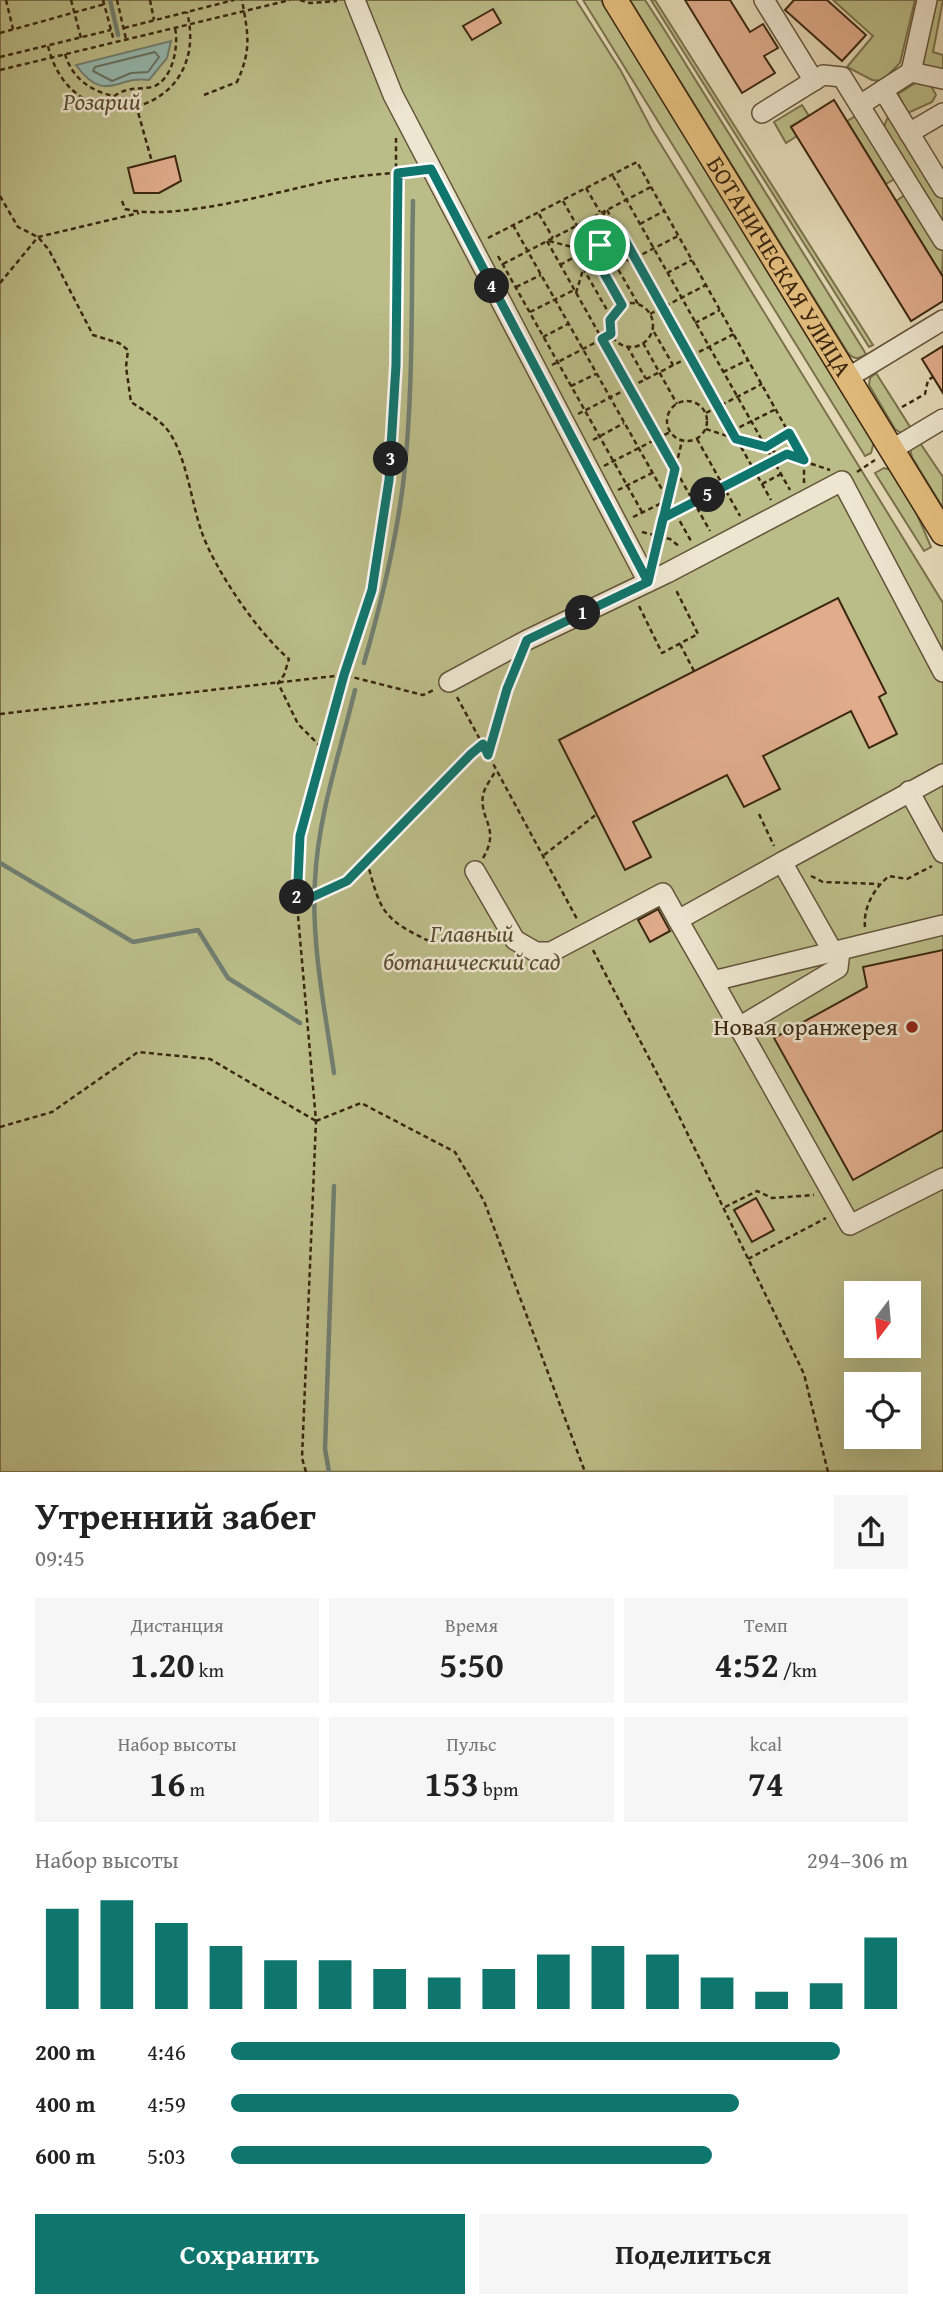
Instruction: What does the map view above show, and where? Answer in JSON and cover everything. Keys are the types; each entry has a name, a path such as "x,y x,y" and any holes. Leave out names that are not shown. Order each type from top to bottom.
{"main road":[{"name":"БОТАНИЧЕСКАЯ УЛИЦА","path":"615,0 943,533"}],"lane":[{"path":"355,0 393,95 639,586"},
{"path":"764,0 814,80"},
{"path":"860,104 911,72 928,0"},
{"path":"911,72 943,79"},
{"path":"762,113 824,75 842,77 943,240"},
{"path":"883,90 943,188"},
{"path":"909,133 943,113"},
{"path":"849,377 943,320"},
{"path":"892,449 943,419"},
{"path":"449,682 527,640 667,573 842,481 943,672"},
{"path":"678,920 943,774"},
{"path":"909,791 941,859"},
{"path":"739,1027 838,968 837,951 782,862"},
{"path":"475,871 515,940 536,953 551,952 663,893 850,1225 943,1178"},
{"path":"713,981 943,925"}],"path":[{"path":"6,0 13,29"},
{"path":"71,0 81,38"},
{"path":"118,0 126,39"},
{"path":"150,0 154,20"},
{"path":"124,28 234,0"},
{"path":"204,95 237,82 250,43 242,0"},
{"path":"0,70 290,0"},
{"path":"300,0 310,3 343,1"},
{"path":"0,33 75,13 104,2 114,43"},
{"path":"48,46 65,85 90,103 116,110 156,100 177,80 191,49 187,12"},
{"path":"65,54 75,75 85,85 114,96 125,89 152,87 158,82 173,61 178,46 175,28"},
{"path":"0,57 111,30"},
{"path":"136,105 152,162"},
{"path":"306,1472 302,1458 316,1121 297,904 300,836 344,675 372,590 389,480 396,365 398,173 395,134"},
{"path":"642,512 488,238 637,162 804,460 805,482"},
{"path":"0,283 38,237 139,213 223,203 337,179 431,169"},
{"path":"612,174 790,490"},
{"path":"503,264 651,187"},
{"path":"586,188 621,233 771,500"},
{"path":"0,196 18,227 38,237 49,250 93,335 119,343 128,350 126,367 131,402 167,430 190,483 207,543 230,586 270,644 289,659 284,676 278,683"},
{"path":"562,200 585,240"},
{"path":"122,201 125,209 139,213"},
{"path":"595,240 604,211"},
{"path":"640,224 664,211"},
{"path":"538,213 553,238"},
{"path":"513,225 691,541"},
{"path":"600,244 621,233"},
{"path":"635,258 678,236"},
{"path":"585,240 595,240 600,244 601,252 596,259 586,260"},
{"path":"585,240 580,254 586,260"},
{"path":"547,241 580,249"},
{"path":"547,241 710,531"},
{"path":"601,252 637,263"},
{"path":"560,265 580,254"},
{"path":"610,255 638,304 650,314 653,330 673,365"},
{"path":"596,259 622,305"},
{"path":"530,312 575,291 586,260"},
{"path":"667,273 692,260"},
{"path":"583,268 611,317 611,334"},
{"path":"516,287 541,275"},
{"path":"650,314 706,285"},
{"path":"611,317 622,305 638,304"},
{"path":"695,323 720,310"},
{"path":"533,342 568,324"},
{"path":"627,346 643,343 653,330"},
{"path":"547,368 611,334"},
{"path":"611,334 627,346 646,379"},
{"path":"572,417 734,334"},
{"path":"643,343 677,404"},
{"path":"723,372 748,360"},
{"path":"572,386 596,374"},
{"path":"902,407 925,394 928,380 933,377"},
{"path":"706,413 762,384"},
{"path":"694,402 706,413 706,429 697,439 682,441 670,432 667,417 677,404 694,402"},
{"path":"732,431 776,409"},
{"path":"586,443 624,424"},
{"path":"706,429 826,467"},
{"path":"600,468 670,432"},
{"path":"765,446 789,433"},
{"path":"697,439 740,516"},
{"path":"667,573 698,634 662,653 639,586 659,535 682,441"},
{"path":"842,481 892,449"},
{"path":"663,518 787,454"},
{"path":"614,492 652,473"},
{"path":"762,484 781,474"},
{"path":"629,519 667,500"},
{"path":"636,531 659,535 680,547"},
{"path":"488,755 507,689 527,640"},
{"path":"680,644 694,671"},
{"path":"0,714 344,675 423,695 449,682 585,934 724,1208 804,1374 828,1472"},
{"path":"278,683 298,724 324,749"},
{"path":"297,904 347,881 483,744"},
{"path":"475,871 490,845 492,830 483,799 484,790 496,770"},
{"path":"544,855 597,814"},
{"path":"759,814 782,862"},
{"path":"866,934 864,920 879,884 888,876 907,879 941,859"},
{"path":"366,861 378,901 397,926 433,943"},
{"path":"802,872 823,882 879,884"},
{"path":"0,1127 52,1112 138,1052 210,1059 316,1121"},
{"path":"316,1121 361,1103 455,1152 484,1201 585,1472"},
{"path":"724,1208 757,1191 772,1198 819,1195 831,1191"},
{"path":"748,1259 841,1210"}],"green space":[{"name":"Главный ботанический сад","path":"0,0 576,0 621,71 652,130 943,603 943,1471 0,1472"},
{"path":"583,0 601,0 874,442 871,453 865,456"},
{"path":"630,0 645,0 866,354 863,356 854,358 848,353"},
{"path":"651,0 655,0 873,345 869,347"},
{"path":"833,0 915,0 900,63 882,81 872,80 847,67 873,36"},
{"path":"931,0 943,0 933,52 943,55 943,73 923,68 918,56"},
{"path":"917,82 930,84 936,95 932,102 908,113 898,94"},
{"path":"802,105 809,116 791,126 797,136 786,143 774,122"},
{"path":"859,114 898,177 886,184 847,121"},
{"path":"889,114 893,114 943,199 943,226 883,129"},
{"path":"908,193 943,250 942,276 896,201"},
{"path":"876,373 912,430 901,433 895,429 869,385 870,378"},
{"path":"918,440 943,477 943,508 912,457 910,449"},
{"path":"884,468 891,470 913,505 931,547 924,551 875,473"}],"water":[{"path":"171,41 167,58 149,80 103,86 86,77 76,65"}],"building":[{"path":"685,0 730,0 750,32 763,24 778,48 764,56 775,73 742,93"},
{"path":"794,0 827,0 866,35 842,61 785,10"},
{"path":"493,9 501,23 472,40 463,26"},
{"path":"834,100 943,277 943,301 911,321 791,127"},
{"path":"175,156 181,181 159,193 134,193 128,168"},
{"path":"943,346 943,393 922,359"},
{"path":"838,598 886,693 879,697 897,734 869,748 851,711 763,756 780,789 744,807 727,775 633,822 651,857 625,870 559,740"},
{"path":"658,909 670,931 650,942 638,920"},
{"path":"943,950 943,1130 853,1180 774,1038 867,987 863,967"},
{"path":"756,1198 774,1230 752,1242 734,1210"}],"waterway":[{"path":"110,0 118,35"},
{"path":"364,663 387,575 407,450 413,201"},
{"path":"334,1073 317,952 315,880 320,832 330,784 355,690"},
{"path":"0,863 133,942 198,930 228,978 300,1023"},
{"path":"329,1472 325,1449 334,1186"}],"place":[{"name":"Новая оранжерея","path":"912,1027"}],"route":[{"path":"600,245 601,252 596,259 622,305 612,314 611,334 602,339 675,469 657,543 648,582 527,640 507,689 488,755 483,744 347,881 322,895 297,904 296,867 300,836 344,675 372,590 389,480 396,365 398,173 431,169 648,582 663,518 787,454 804,460 789,433 764,445 766,447 736,439 621,233 600,245"}],"park label":[{"name":"Розарий","path":"102,102"}]}
